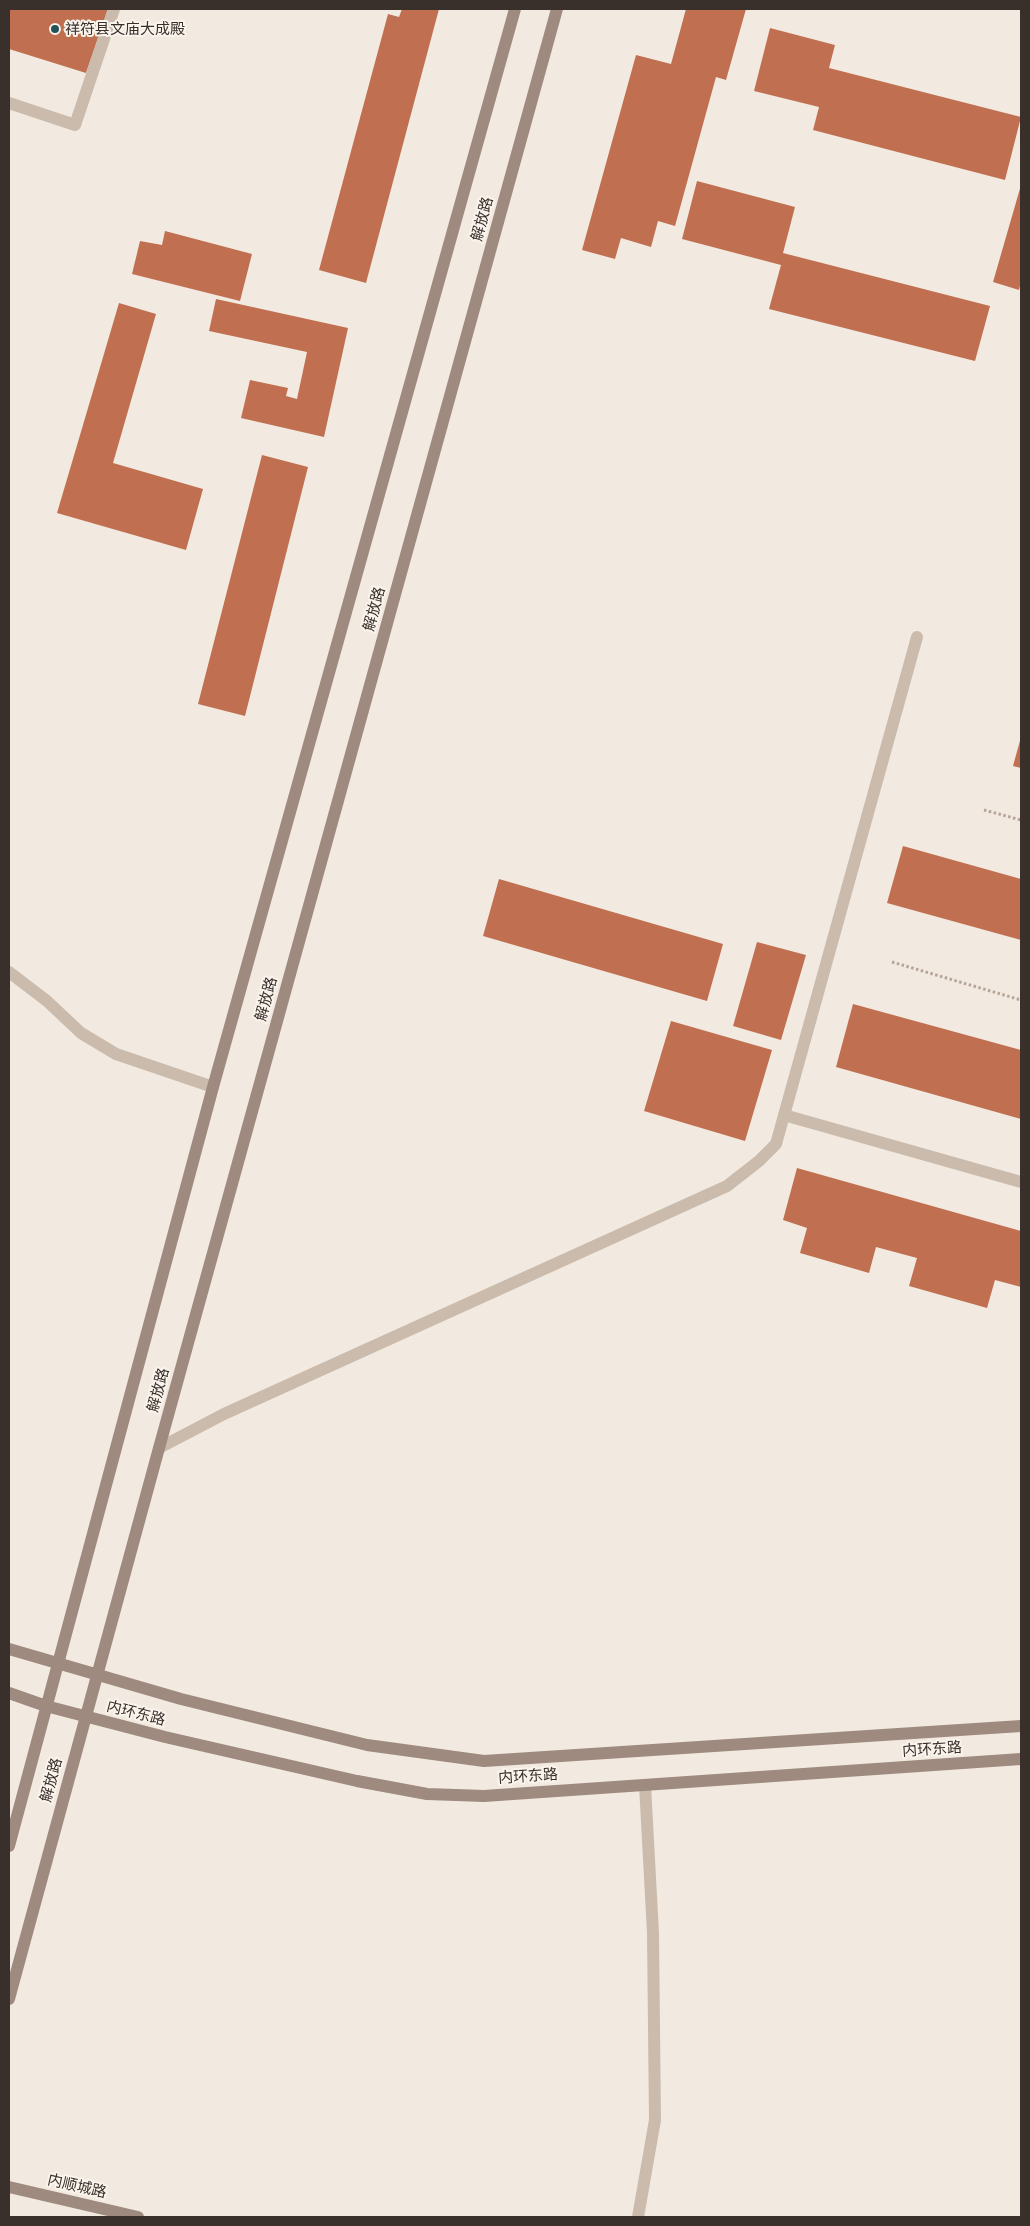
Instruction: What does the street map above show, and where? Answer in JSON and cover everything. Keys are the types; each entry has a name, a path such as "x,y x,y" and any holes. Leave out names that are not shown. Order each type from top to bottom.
{"main road":[{"name":"解放路","path":"9,1846 213,1087 516,9"},
{"name":"解放路","path":"9,1999 96,1675 557,9"},
{"name":"内环东路","path":"9,1649 180,1699 367,1745 484,1761 1021,1726"},
{"name":"内环东路","path":"9,1693 86,1717 347,1779 427,1794 484,1796 1021,1759"},
{"name":"内顺城路","path":"9,2187 138,2217"}],"street":[{"path":"9,103 74,125 114,9"},
{"path":"159,1448 224,1414 727,1186 759,1161 776,1144 918,637"},
{"path":"9,972 47,1001 81,1033 116,1054 213,1087"},
{"path":"784,1115 1021,1182"},
{"path":"638,2217 655,2120 653,1933 645,1785"}],"path":[{"path":"984,810 1021,820"},
{"path":"892,962 1021,1000"}],"building":[{"name":"祥符县文庙大成殿","path":"9,9 108,9 86,73 9,49"},
{"path":"402,9 439,9 366,283 319,270 388,14 399,17"},
{"path":"686,9 746,9 726,80 716,77 675,226 658,221 651,247 621,238 615,259 582,250 636,55 671,64"},
{"path":"770,28 835,45 829,68 1021,117 1005,180 813,130 819,107 754,91"},
{"path":"697,181 795,207 783,253 990,306 975,361 769,309 781,265 682,239"},
{"path":"1021,185 1021,281 1019,290 993,282"},
{"path":"165,231 252,254 240,301 132,274 140,241 162,245"},
{"path":"216,299 348,328 324,437 241,418 250,380 288,388 286,396 297,399 307,352 209,331"},
{"path":"119,303 156,314 113,463 203,489 186,550 57,513"},
{"path":"262,455 308,467 245,716 198,704"},
{"path":"1021,737 1021,768 1013,766"},
{"path":"903,846 1021,879 1021,940 887,903"},
{"path":"499,879 723,944 707,1001 483,936"},
{"path":"757,942 806,955 781,1040 733,1026"},
{"path":"853,1004 1021,1050 1021,1119 836,1067"},
{"path":"671,1021 772,1050 745,1141 644,1111"},
{"path":"797,1168 1021,1231 1021,1287 995,1280 987,1308 909,1286 917,1258 876,1247 869,1273 800,1253 807,1228 783,1220"}],"place":[{"name":"祥符县文庙大成殿","path":"55,29"}]}
